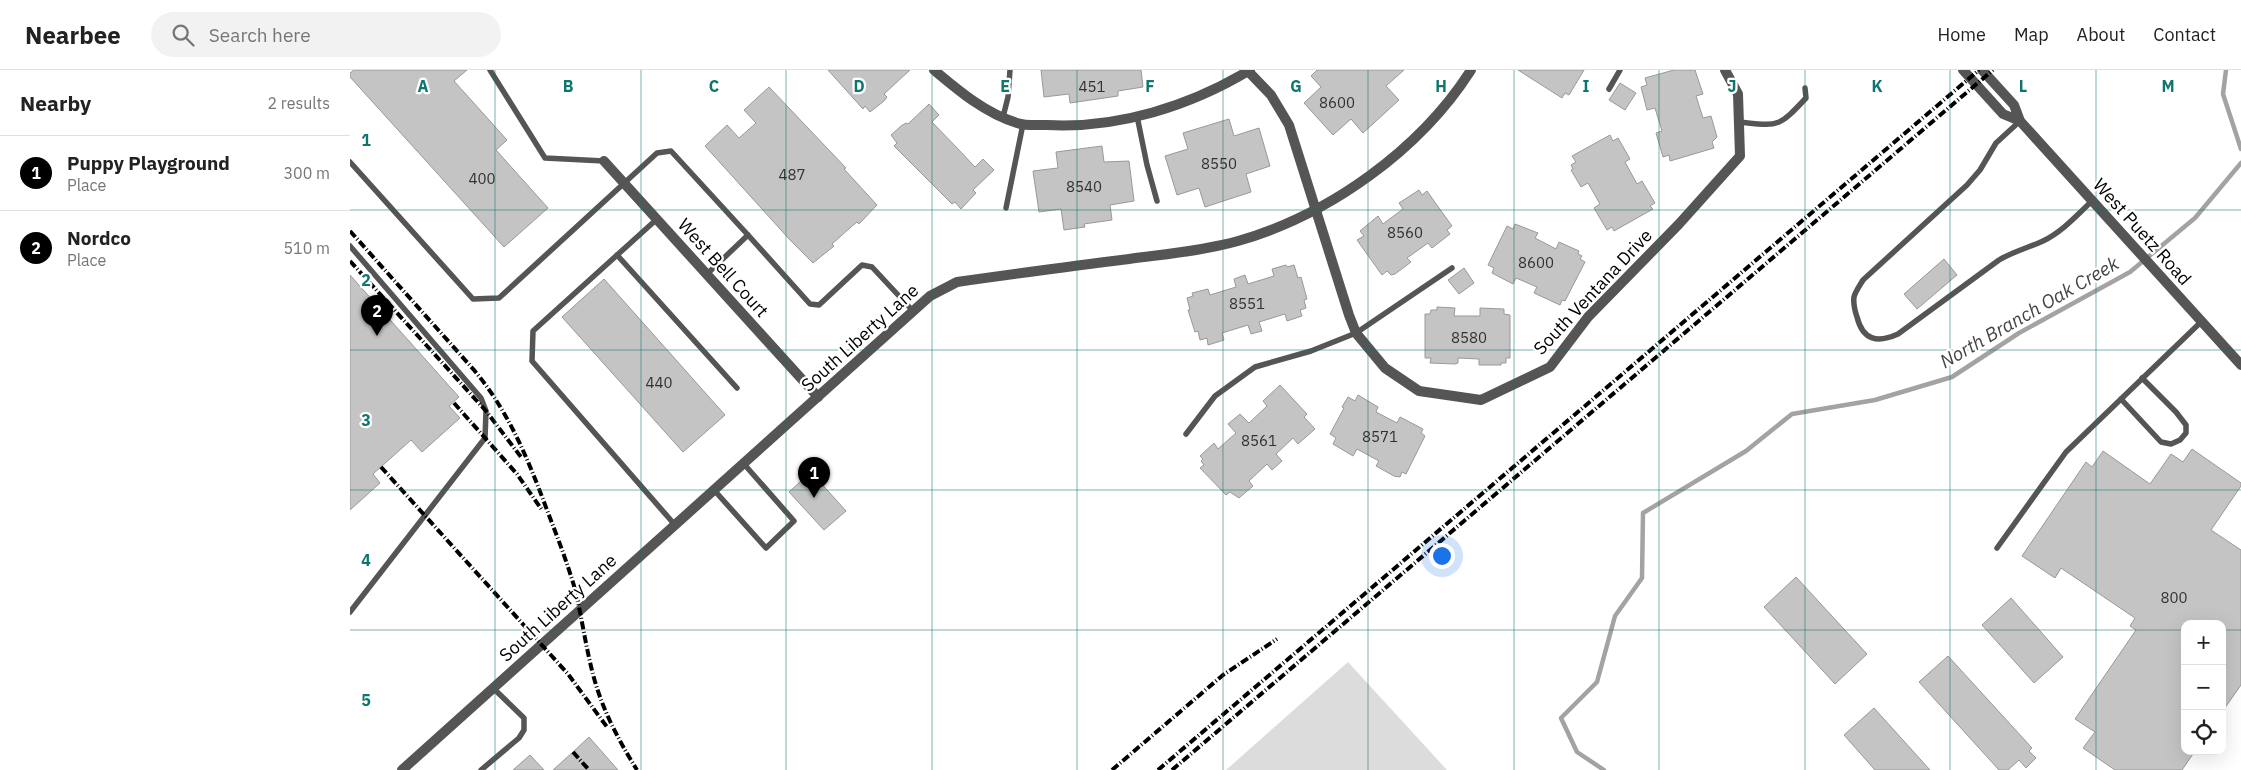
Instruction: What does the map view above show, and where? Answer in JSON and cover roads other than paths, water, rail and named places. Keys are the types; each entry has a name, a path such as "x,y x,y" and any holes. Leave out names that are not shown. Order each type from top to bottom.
{"street":[{"path":"934,70 970,101 1003,117 1023,124 1076,127 1152,114 1211,92 1249,70"},
{"name":"South Ventana Drive","path":"1249,70 1271,95 1289,125 1356,332 1385,368 1419,391 1481,400 1550,367 1588,317 1679,224 1740,156 1738,94 1725,70"},
{"name":"South Liberty Lane","path":"402,770 930,296 957,282 1213,247 1267,231 1350,190 1381,168 1424,130 1457,92 1471,70"},
{"name":"West Puetz Road","path":"1963,70 2004,114 2020,121"},
{"name":"West Puetz Road","path":"1982,70 2014,105 2020,121 2241,365"},
{"name":"West Bell Court","path":"604,161 818,397"}],"lane":[{"path":"490,70 545,158 604,161"},
{"path":"1003,117 1008,97 1010,70"},
{"path":"1609,89 1620,70"},
{"path":"1739,122 1772,125 1786,120 1806,98 1805,88"},
{"path":"1137,116 1146,165 1157,200"},
{"path":"2020,121 1996,143 1980,170 1967,185 1863,280 1854,296 1854,308 1859,327 1865,334 1875,339 1886,339 1898,334 2014,251 2045,240 2069,223 2092,201"},
{"path":"1006,208 1023,124"},
{"path":"350,162 473,299 499,298 657,153 670,151 748,234 810,304 819,305 862,265 872,267 913,311"},
{"path":"657,219 534,331 532,361 675,525"},
{"path":"707,274 748,234"},
{"path":"350,246 482,398 486,411 485,438 350,612"},
{"path":"617,255 737,388"},
{"path":"1186,434 1215,396 1255,367 1311,351 1356,332 1452,268"},
{"path":"1997,548 2066,452 2202,321"},
{"path":"2121,399 2160,442 2170,444 2180,440 2186,433 2186,425 2176,412 2142,378"},
{"path":"714,490 766,548 794,521 744,464"},
{"path":"481,770 519,738 524,730 524,718 493,688"}],"waterway":[{"name":"North Branch Oak Creek","path":"2226,70 2223,94 2241,149"},
{"name":"North Branch Oak Creek","path":"1604,770 1577,752 1561,718 1597,682 1615,616 1642,578 1643,513 1746,451 1792,414 1875,400 1952,377 2019,333 2130,272 2195,218 2241,163"}],"railway":[{"path":"1158,770 1979,70"},
{"path":"1172,770 1993,70"},
{"path":"350,231 474,370 498,402 532,473 569,569 591,667 602,702 618,737 637,770"},
{"path":"350,261 486,411 521,457"},
{"path":"454,403 517,474 542,510"},
{"path":"381,467 568,674 607,727"},
{"path":"1112,770 1223,675 1277,639"},
{"path":"573,752 589,770"}],"place":[{"name":"Nordco","path":"377,336"},
{"name":"Puppy Playground","path":"814,498"}]}
